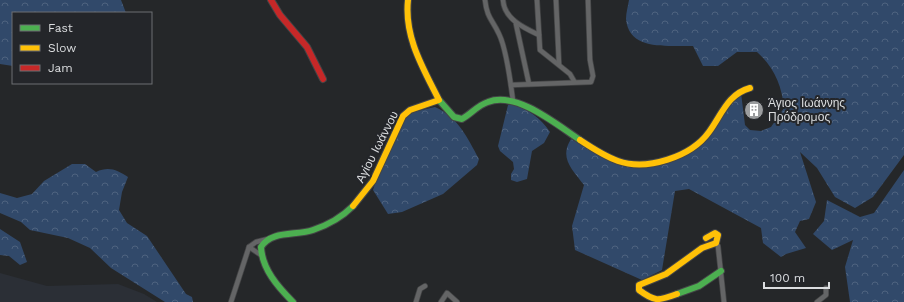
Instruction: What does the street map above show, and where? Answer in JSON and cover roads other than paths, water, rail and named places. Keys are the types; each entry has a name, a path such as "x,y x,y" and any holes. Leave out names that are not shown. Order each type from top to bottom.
{"street":[{"path":"271,0 277,14 300,37 313,55 322,79"},
{"path":"408,0 406,11 408,31 422,66 439,100 454,117 462,119 490,100 513,101 531,109 606,155 623,163 636,164 675,158 697,146 713,129 732,96 744,89 750,88"},
{"path":"485,0 486,13 500,34 513,101"},
{"path":"502,0 504,9 516,24 539,35"},
{"path":"537,0 540,50 570,74 574,82"},
{"path":"556,0 559,64"},
{"path":"511,85 591,82 593,79 588,0"},
{"path":"516,24 529,84"},
{"name":"Αγίου Ιωάννου","path":"268,239 278,236 308,232 335,219 351,209 367,191 373,181 403,116 410,110 439,100"},
{"path":"706,238 717,233 718,238 716,243 718,246 724,302"},
{"path":"231,302 249,247 256,242 268,239"},
{"path":"261,255 261,248 268,239"},
{"path":"716,243 707,245 668,273 654,281 639,285 638,288 650,300 658,301 699,286 721,271"},
{"path":"249,247 261,255 277,283 293,302"},
{"path":"416,302 420,289 425,286"},
{"path":"817,302 826,295 826,288"},
{"path":"441,302 443,296 447,293 457,302"}],"place":[{"name":"Άγιος Ιωάννης Πρόδρομος","path":"754,110"}]}
